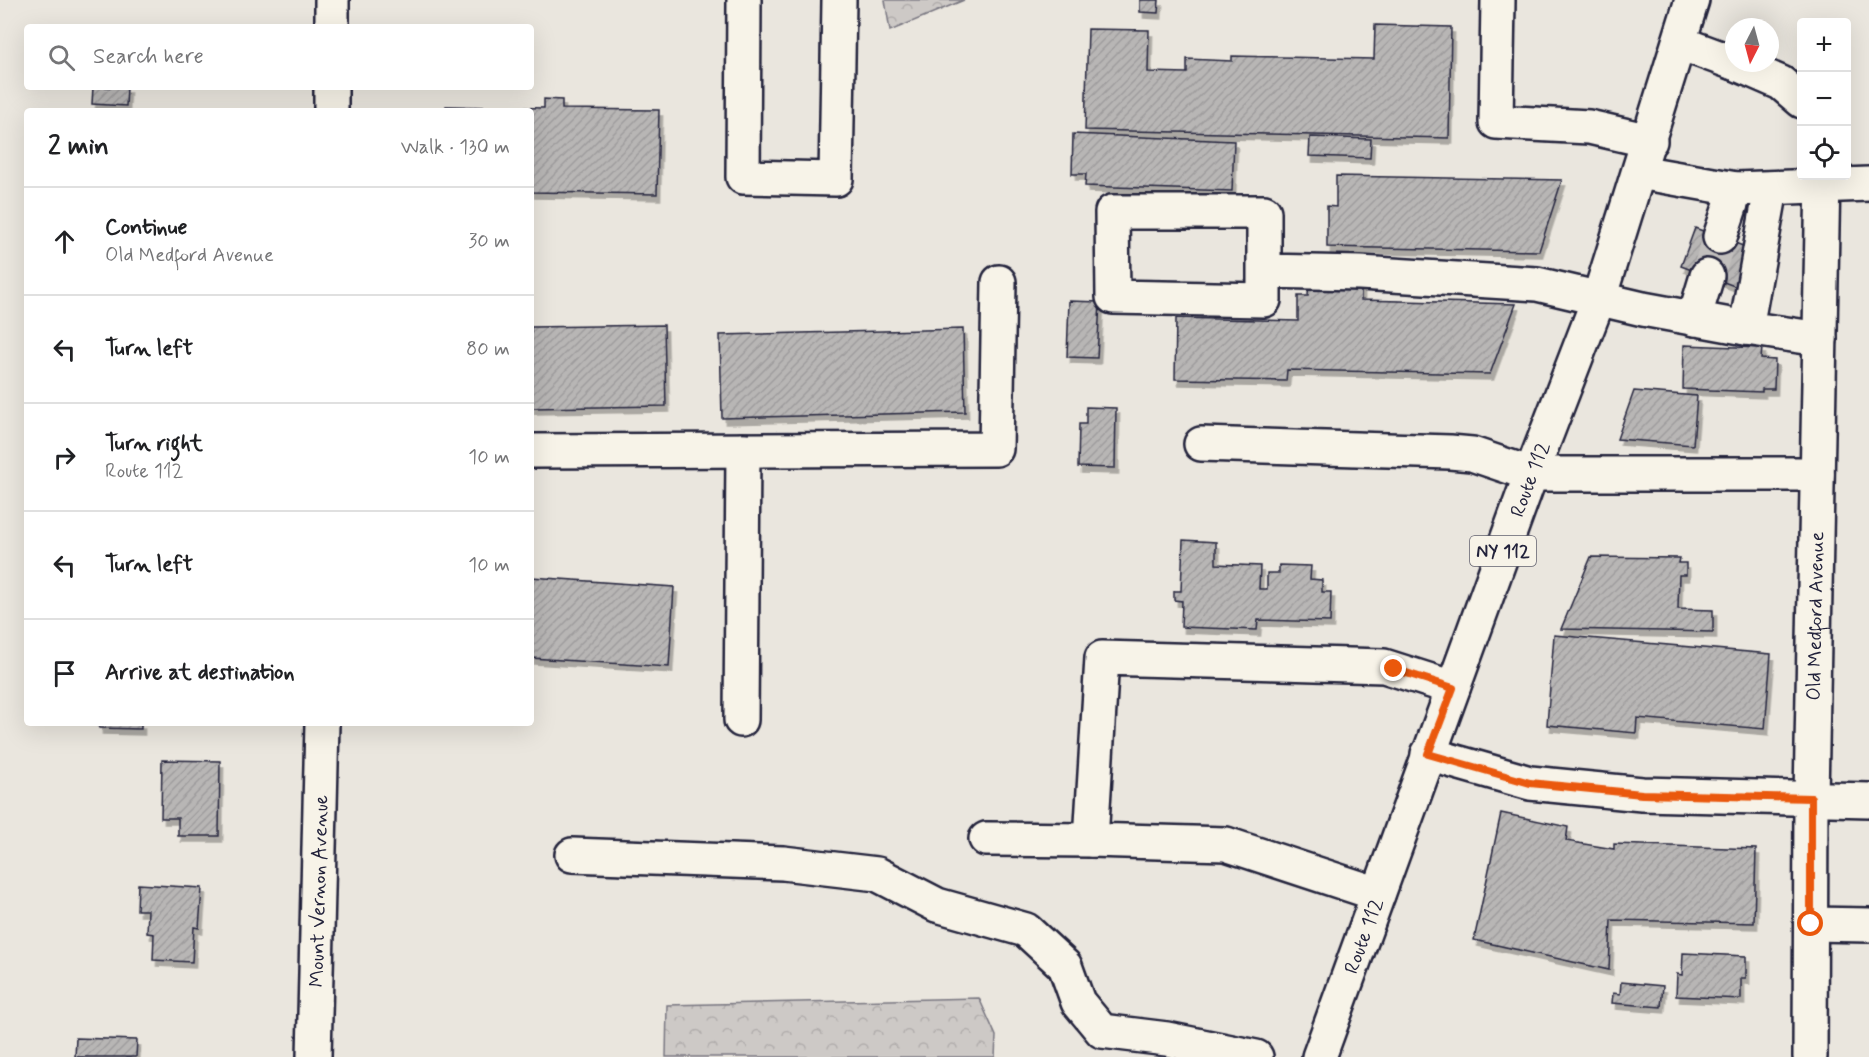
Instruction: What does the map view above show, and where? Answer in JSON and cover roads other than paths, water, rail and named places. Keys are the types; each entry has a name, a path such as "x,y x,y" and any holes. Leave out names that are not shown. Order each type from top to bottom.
{"street":[{"path":"332,0 332,24"},
{"path":"744,0 742,177 836,180 839,0"},
{"path":"1498,0 1497,122 1589,127 1650,141"},
{"name":"Route 112","path":"1319,1057 1531,474 1599,298 1650,141 1692,0"},
{"path":"1680,43 1725,60"},
{"path":"1755,72 1781,83 1797,97"},
{"path":"331,90 331,108"},
{"path":"1639,172 1736,189 1771,189 1823,180 1869,184"},
{"name":"Old Medford Avenue","path":"1810,1057 1811,798 1823,180"},
{"path":"1720,237 1736,189"},
{"path":"1746,328 1771,189"},
{"path":"1112,212 1264,212 1263,271 1264,300 1113,297 1112,212"},
{"path":"1263,271 1360,273 1537,284 1694,319 1820,339"},
{"path":"1694,319 1707,276"},
{"path":"534,452 996,449 999,282"},
{"path":"1201,444 1450,452 1472,454 1531,474 1817,474"},
{"path":"741,720 742,450"},
{"path":"1091,840 1102,658 1384,666 1453,688"},
{"name":"Mount Vernon Avenue","path":"314,1057 322,726"},
{"path":"1428,754 1530,783 1642,794 1869,800"},
{"path":"986,838 1226,844 1378,894"},
{"path":"572,855 783,863 877,874 937,905 1026,930 1065,966 1078,1002 1102,1030 1167,1039 1256,1057"},
{"path":"1811,924 1869,925"}],"tunnel":[{"path":"1707,276 1720,237"}]}
